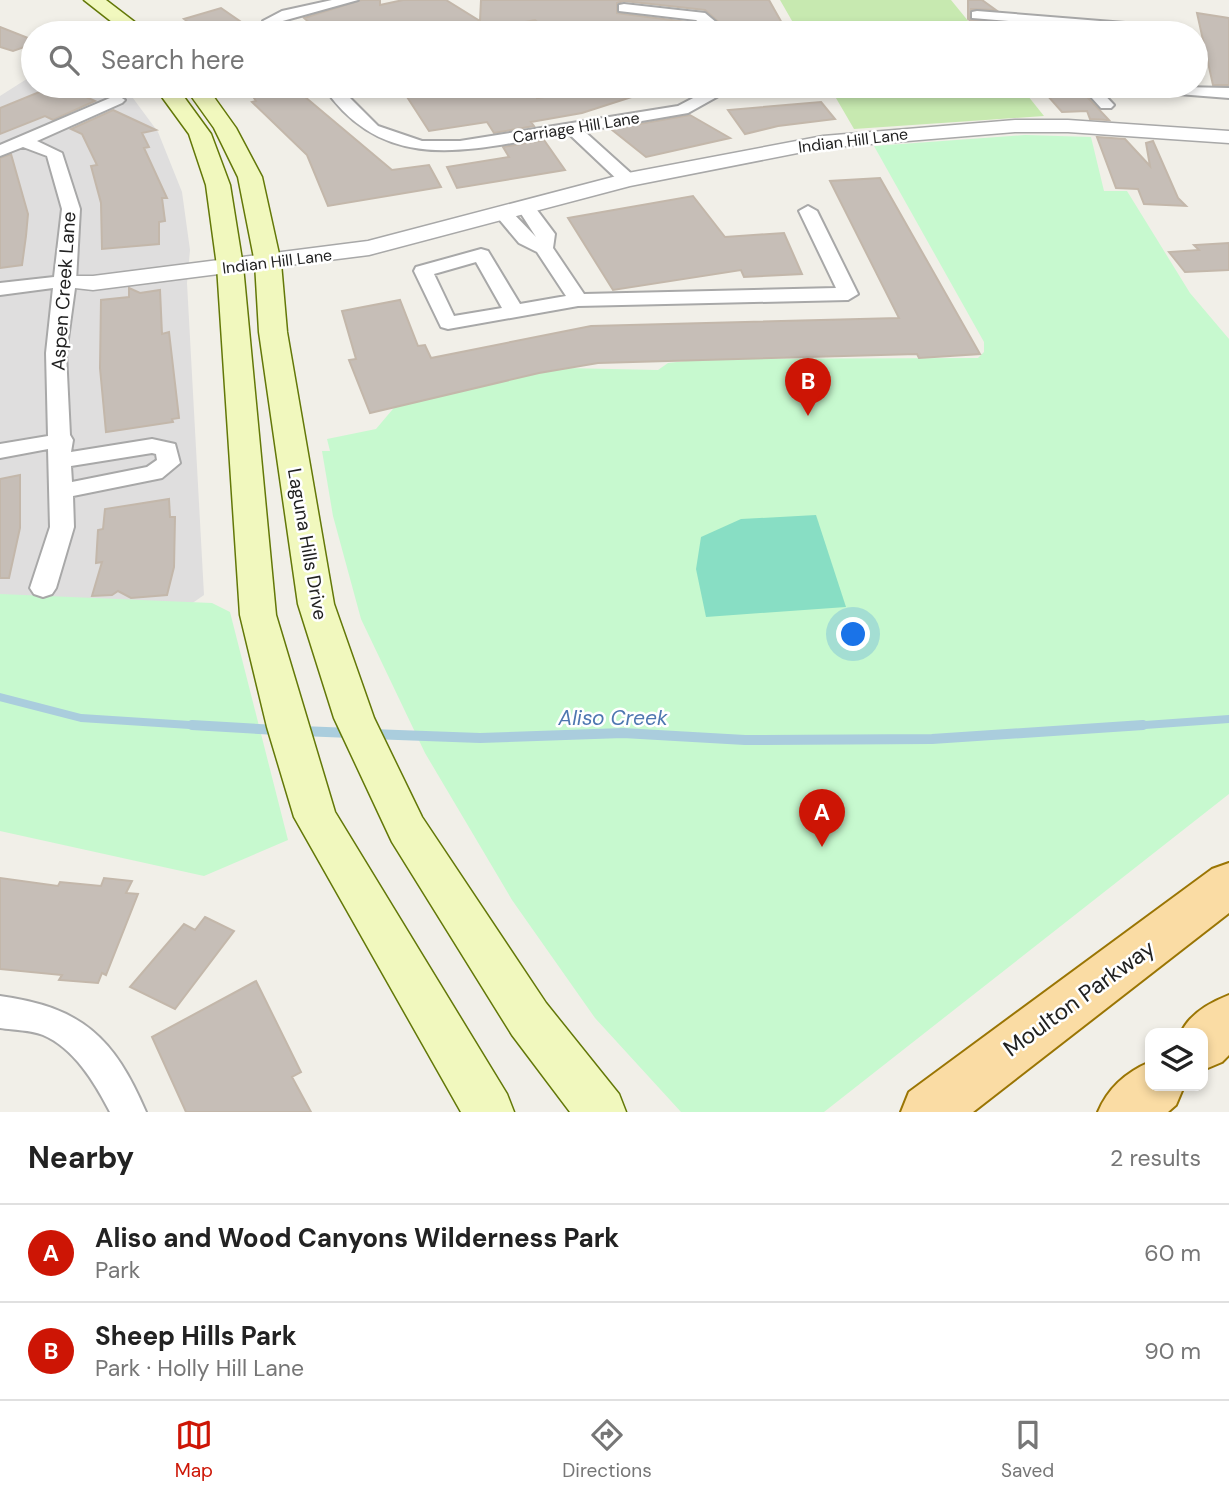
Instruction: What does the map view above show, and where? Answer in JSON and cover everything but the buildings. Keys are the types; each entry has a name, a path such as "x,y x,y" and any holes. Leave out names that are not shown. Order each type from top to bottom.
{"main road":[{"path":"85,4 100,21"},
{"path":"85,4 117,21"},
{"path":"173,98 200,134 218,185 229,260 258,615 315,817 489,1112"},
{"name":"Laguna Hills Drive","path":"204,98 225,128 250,177 267,256 273,332 316,604 324,635 355,718 407,829 529,1019 601,1112"},
{"name":"Moulton Parkway","path":"929,1112 1000,1055 1142,953 1229,884"},
{"path":"1208,1039 1229,1020"},
{"path":"1126,1112 1151,1091"}],"street":[{"path":"270,21 287,14 351,0"},
{"path":"624,8 699,16 706,21"},
{"path":"977,15 1045,21"},
{"path":"1208,91 1229,93"},
{"name":"Carriage Hill Lane","path":"342,98 372,129 420,146 460,146 682,110 705,98"},
{"path":"1099,98 1106,105"},
{"path":"0,151 117,100"},
{"name":"Indian Hill Lane","path":"0,289 66,281 93,283 229,260 393,243 493,214 628,180 758,153 910,134 1041,126 1229,137"},
{"path":"571,127 628,180"},
{"name":"Aspen Creek Lane","path":"23,141 54,153 71,209 66,281 56,353 62,450 62,527 43,588"},
{"path":"524,206 547,234 544,248"},
{"path":"515,313 481,255 423,271 448,323 515,313 578,300 848,293 808,211"},
{"path":"493,214 525,239 544,248 578,300"},
{"path":"0,451 152,446 167,449 169,463 153,473 62,491"},
{"path":"0,1012 45,1019 82,1043 117,1084 128,1112"}],"shaded area":[{"path":"21,83 21,98 133,98 158,132 182,192 190,250 187,283 204,595 181,611 0,599 0,96"}],"green space":[{"path":"780,0 951,0 968,21 792,21"},
{"path":"836,98 1030,98 1044,116 854,129"},
{"path":"1025,135 1091,137 1104,191 1127,191 1190,293 1229,339 1229,794 824,1112 681,1112 595,1018 512,900 425,753 361,619 333,516 322,451 330,451 327,439 376,429 398,403 565,368 658,370 668,363 703,359 978,358 984,352 984,342 874,146"},
{"path":"816,515 846,607 706,617 696,569 701,537 741,519"},
{"path":"0,594 212,603 230,612 288,840 204,876 0,831"}],"waterway":[{"name":"Aliso Creek","path":"0,697 81,718 221,727"},
{"name":"Aliso Creek","path":"1117,727 1229,719"},
{"name":"Aliso Creek","path":"192,725 277,730"},
{"name":"Aliso Creek","path":"371,734 480,738 623,733 745,740 932,739 1143,725"},
{"name":"Aliso Creek","path":"301,731 351,733"}],"place":[{"name":"Sheep Hills Park","path":"808,416"},
{"name":"Aliso and Wood Canyons Wilderness Park","path":"822,847"}]}
